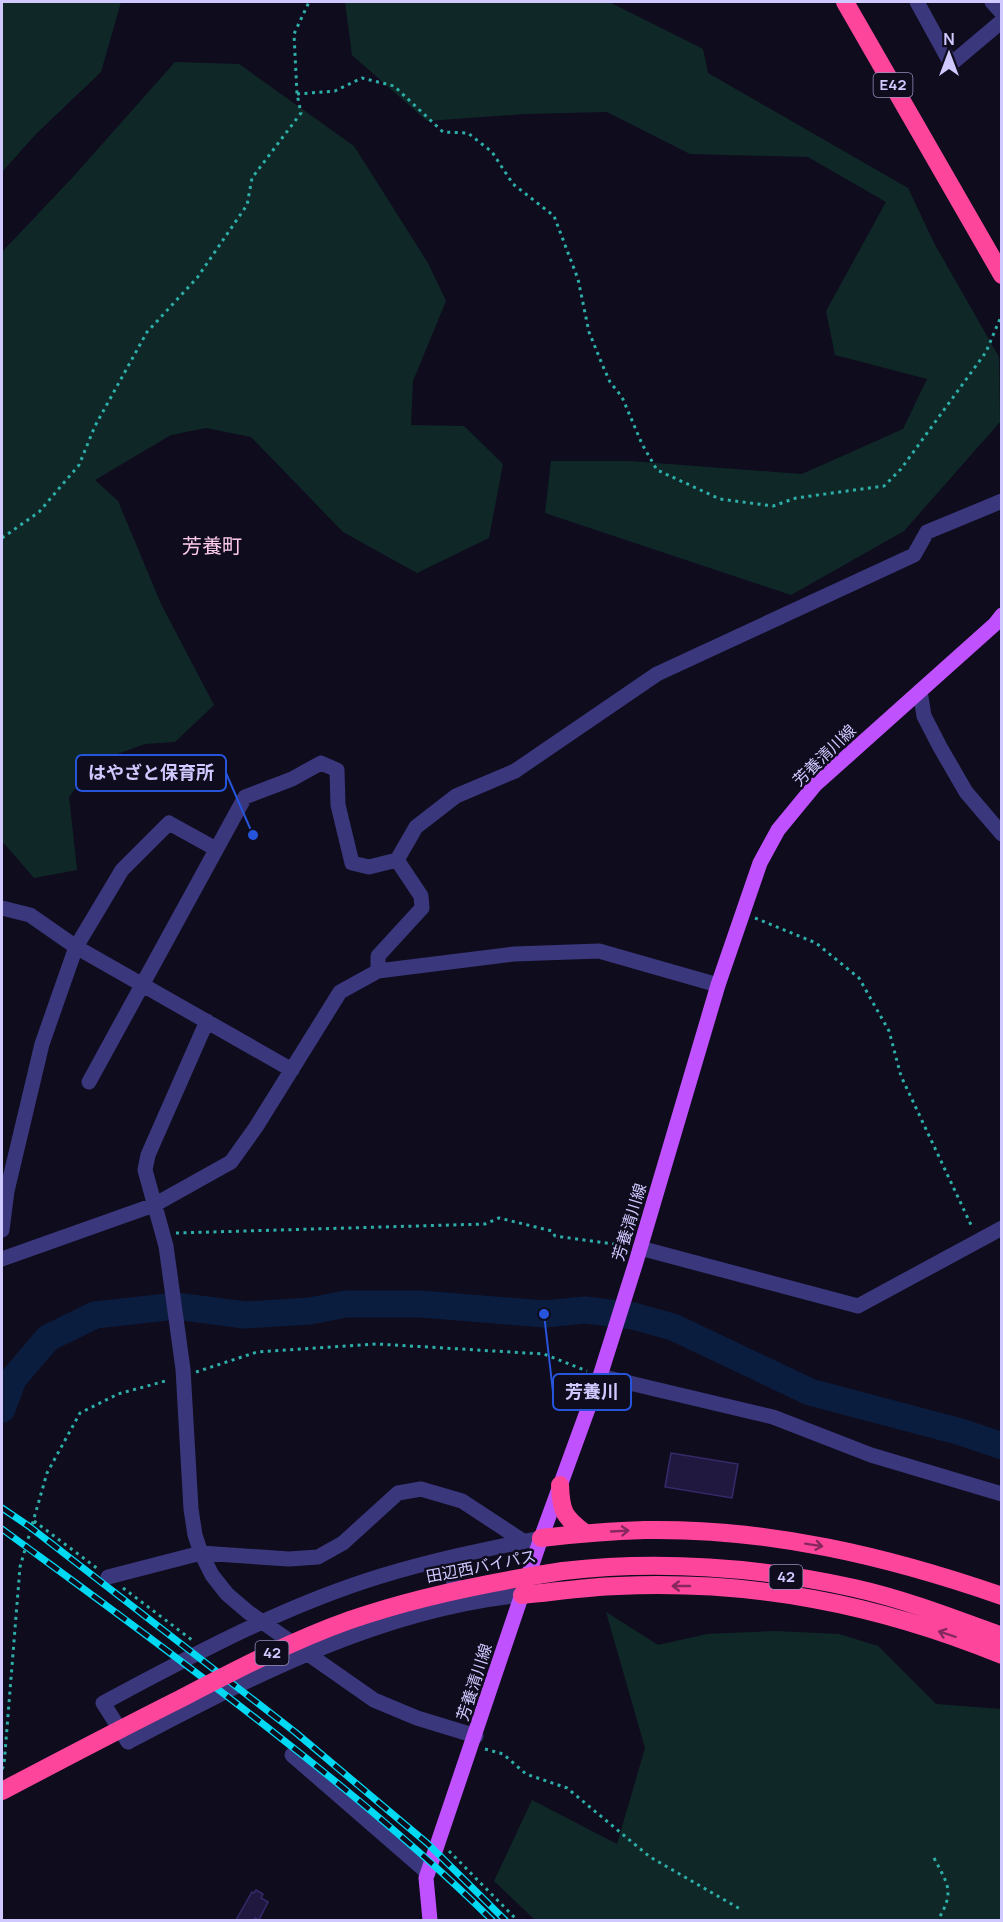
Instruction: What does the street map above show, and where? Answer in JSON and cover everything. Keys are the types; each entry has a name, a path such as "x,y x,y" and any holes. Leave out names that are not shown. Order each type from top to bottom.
{"highway":[{"name":"E42","path":"845,2 1002,275"},
{"name":"E42","path":"859,2 941,168"},
{"path":"560,1485 561,1505 565,1516 585,1533"},
{"path":"532,1539 585,1533 646,1530 752,1536 848,1550 904,1564 1002,1596"},
{"name":"田辺西バイパス","path":"2,1791 258,1659 321,1631 433,1595 494,1581 563,1570 600,1566 642,1566 746,1570 863,1590 948,1616 1002,1636"},
{"path":"522,1595 617,1586 740,1588 841,1603 896,1617 1002,1655"}],"main road":[{"name":"芳養清川線","path":"430,1920 426,1878 522,1595 532,1539 560,1485 602,1371 718,986 760,863 778,830 815,785 995,624 1002,615"}],"street":[{"path":"918,2 951,64 1002,21"},
{"path":"992,2 1002,13"},
{"path":"89,1082 245,797 292,779 321,763 337,770 338,805 352,863 369,867 397,860 416,827 456,796 515,771 657,674 914,555 927,532 1002,501"},
{"path":"920,691 924,716 940,747 966,792 1002,834"},
{"path":"2,1230 7,1191 42,1044 76,947 122,870 169,823 216,849"},
{"path":"378,971 378,956 422,908 421,896 397,860"},
{"path":"2,908 30,915 76,947 292,1070"},
{"path":"2,1259 154,1205 231,1162 340,993 378,971 514,954 599,951 718,986"},
{"path":"207,1021 148,1155 145,1170 164,1240 184,1373 191,1509 201,1553 212,1575 228,1594 306,1654 374,1700 474,1741"},
{"path":"638,1255 858,1306 1002,1228"},
{"path":"602,1371 773,1418 871,1455 1002,1494"},
{"path":"108,1576 201,1553 289,1559 318,1557 343,1543 398,1492 421,1488 462,1501 532,1539"},
{"path":"522,1595 483,1599 386,1624 306,1654 128,1742 103,1703 261,1621 381,1576 532,1539"},
{"path":"447,1558 454,1583 451,1607"},
{"path":"292,1755 428,1874"}],"path":[{"path":"2,538 39,512 78,465 95,426 147,332 196,278 247,205 252,178 302,113 297,94 294,34 309,2"},
{"path":"297,94 335,91 362,78 394,86 443,132 468,132 492,152 513,184 554,216 578,279 589,332 610,382 622,397 642,444 657,470 720,499 773,506 796,498 884,486 901,469 986,352 1002,314"},
{"path":"743,913 816,943 859,978 889,1031 901,1076 979,1240"},
{"path":"164,1240 485,1224 499,1218 552,1231 555,1236 638,1255"},
{"path":"2,1770 20,1567 46,1473 80,1413 118,1394 257,1352 377,1344 544,1354 602,1371"},
{"path":"474,1741 503,1754 526,1774 567,1788 650,1857 740,1909"},
{"path":"439,1841 517,1920"},
{"path":"933,1858 949,1888 944,1910 938,1920"}],"green space":[{"path":"2,2 121,2 101,72 36,134 2,172"},
{"path":"345,2 609,2 703,49 708,73 908,188 934,243 999,357 1000,422 904,531 791,595 545,513 551,461 630,461 802,474 903,429 927,379 835,355 826,311 886,202 808,157 690,154 607,112 524,114 427,121 352,55"},
{"path":"175,62 239,64 354,146 428,263 446,301 413,381 411,425 464,426 503,464 489,538 417,573 343,532 251,437 206,428 171,435 95,480 118,501 161,604 214,705 175,742 145,744 95,762 69,797 77,870 34,878 2,841 2,252 73,177"},
{"path":"606,1612 658,1645 707,1634 775,1631 839,1634 878,1646 936,1704 1001,1709 1001,1920 535,1920 494,1881 532,1800 617,1844 645,1748"}],"building":[{"path":"671,1453 738,1464 732,1498 665,1487"},
{"path":"256,1890 263,1894 261,1898 268,1902 259,1920 255,1918 254,1920 236,1920 252,1892"}],"waterway":[{"path":"2,1409 13,1379 48,1338 95,1315 176,1306 245,1315 310,1311 346,1304 421,1304 544,1314 585,1310 633,1316 673,1327 810,1392 961,1432 1002,1446"}],"railway":[{"path":"2,1508 30,1527 295,1732 427,1843 505,1920"},
{"path":"2,1529 178,1659 309,1760 416,1849 492,1920"}],"place":[{"name":"はやざと保育所","path":"253,835"},
{"name":"芳養川","path":"544,1314"}],"district":[{"name":"芳養町","path":"212,546"}]}
